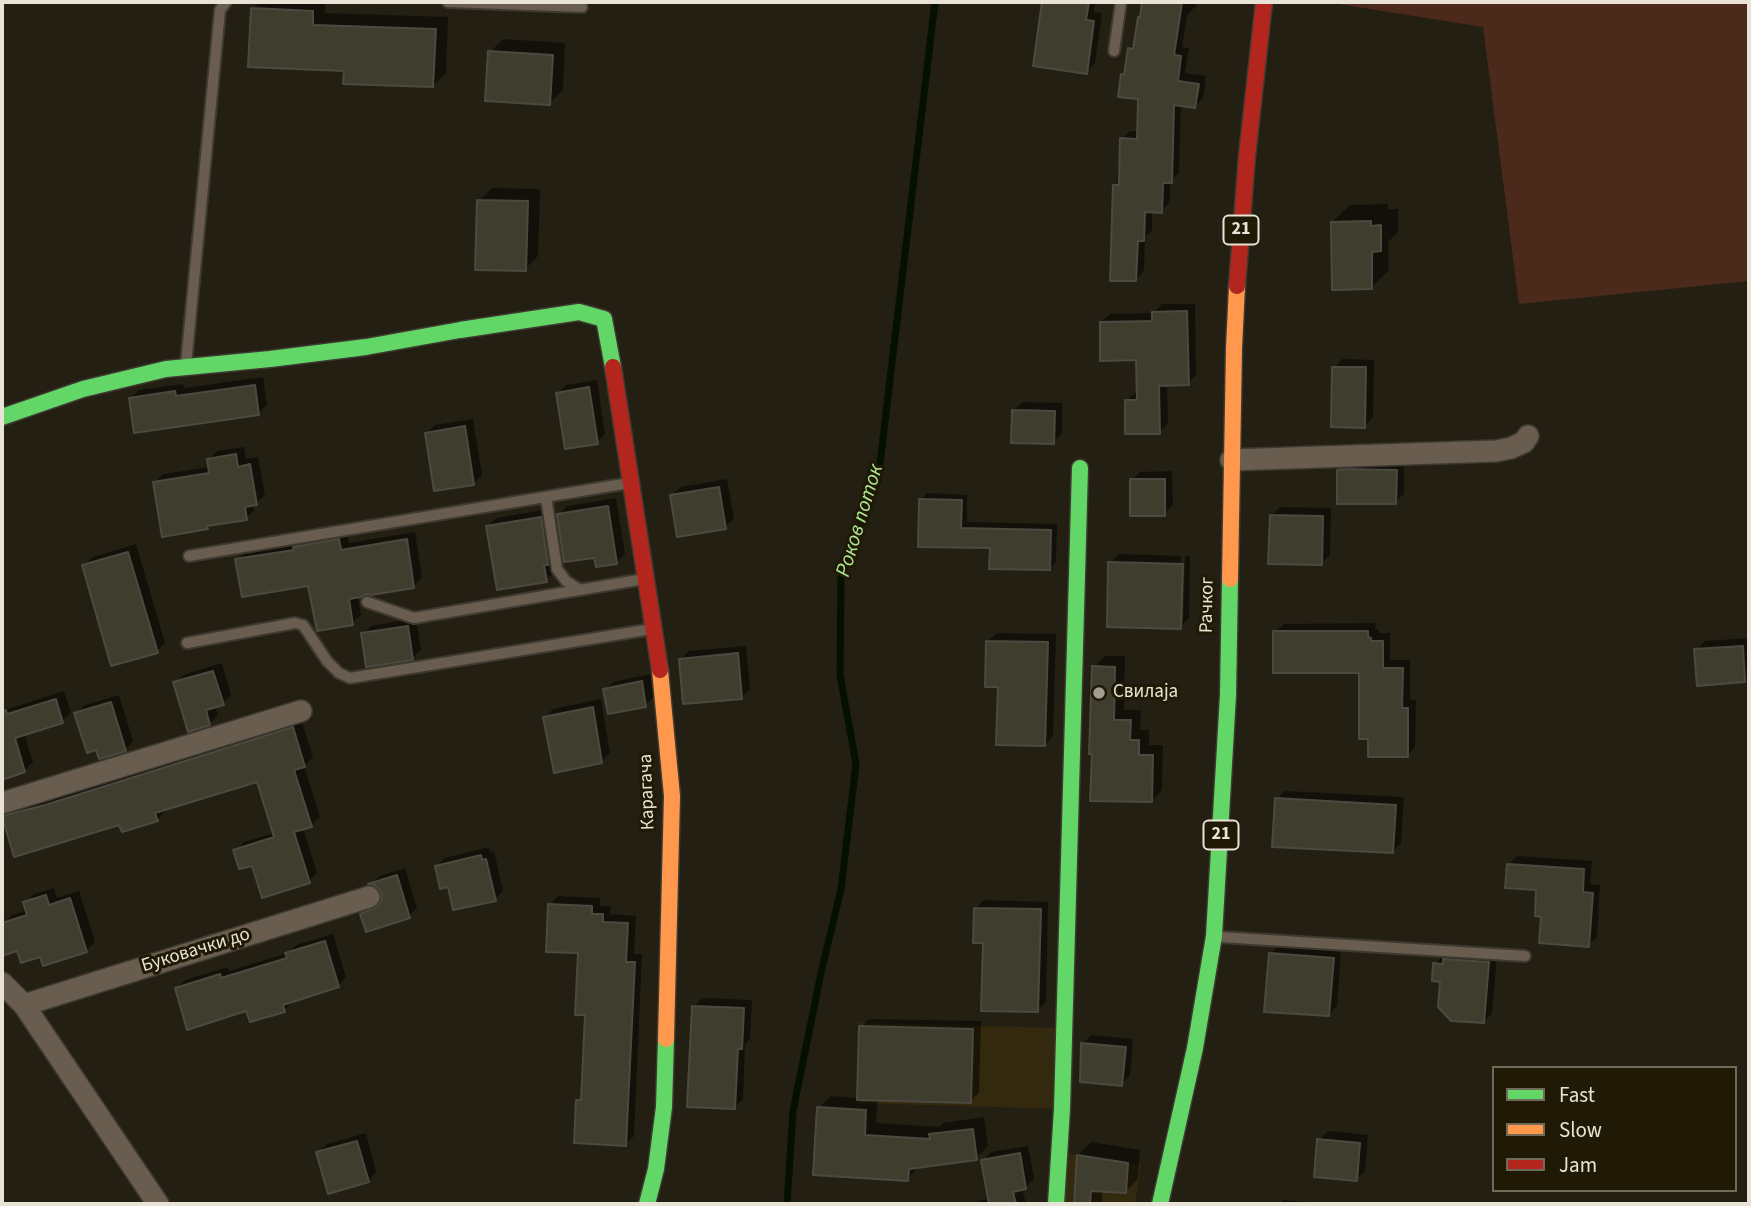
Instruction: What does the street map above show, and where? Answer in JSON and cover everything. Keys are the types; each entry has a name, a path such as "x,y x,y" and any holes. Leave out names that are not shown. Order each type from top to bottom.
{"street":[{"name":"Рачког","path":"1160,1204 1195,1048 1214,936 1228,695 1231,460 1239,252 1264,2"},
{"name":"Карагача","path":"186,367 366,347 579,312 604,319 660,665 672,796 664,1107 656,1169 648,1204"},
{"path":"2,417 83,389 166,369 186,367"},
{"path":"1231,460 1496,451 1524,442 1528,436"},
{"path":"1056,1204 1062,1109 1080,468"},
{"path":"2,803 301,711"},
{"name":"Буковачки до","path":"24,1005 369,897"},
{"path":"2,983 24,1005 158,1204"}],"lane":[{"path":"186,367 220,10 226,2"},
{"path":"448,2 582,7"},
{"path":"1114,51 1121,2"},
{"path":"189,556 631,482"},
{"path":"546,497 557,569 566,581 580,590"},
{"path":"367,602 414,618 647,579"},
{"path":"187,643 295,622 303,625 327,661 339,673 350,678 654,628"},
{"path":"1214,936 1525,956"}],"shaded area":[{"path":"1326,2 1749,2 1749,281 1519,304 1483,27"},
{"path":"859,1023 1064,1028 1062,1109 857,1103"},
{"path":"1067,1153 1141,1165 1135,1204 1064,1204"}],"building":[{"path":"1042,2 1089,2 1086,20 1094,21 1087,74 1033,66"},
{"path":"1142,2 1182,2 1174,55 1181,56 1178,81 1199,84 1195,108 1174,105 1172,183 1163,183 1162,213 1145,212 1144,241 1138,241 1136,281 1110,281 1113,185 1119,185 1120,138 1137,139 1138,99 1118,97 1128,48 1133,49"},
{"path":"251,8 313,11 313,25 436,29 433,87 343,84 344,71 248,67"},
{"path":"488,51 553,55 550,105 485,101"},
{"path":"477,200 528,201 526,271 475,270"},
{"path":"1371,221 1371,226 1381,225 1381,251 1372,252 1372,289 1332,290 1331,222"},
{"path":"1187,311 1189,385 1159,386 1160,434 1125,434 1125,400 1137,400 1136,360 1100,361 1100,322 1152,321 1152,312"},
{"path":"1332,367 1366,367 1365,428 1331,427"},
{"path":"255,385 259,415 134,433 129,398 175,391 176,396"},
{"path":"589,387 598,444 565,449 556,393"},
{"path":"1012,410 1055,411 1054,444 1011,443"},
{"path":"465,426 474,485 434,491 425,433"},
{"path":"236,454 238,467 250,464 257,505 245,507 247,520 162,537 153,482 209,473 207,459"},
{"path":"1337,470 1397,470 1396,504 1337,504"},
{"path":"1130,479 1165,479 1165,516 1130,516"},
{"path":"719,487 726,529 677,537 670,495"},
{"path":"919,499 962,500 961,528 1051,530 1050,570 989,569 990,548 918,547"},
{"path":"608,506 617,564 596,567 594,558 564,562 557,514"},
{"path":"1270,515 1323,516 1322,565 1268,564"},
{"path":"541,517 548,565 544,565 547,582 497,590 486,526"},
{"path":"339,539 341,550 407,539 414,588 349,599 353,625 317,631 308,586 242,597 235,559 294,550 293,547"},
{"path":"128,552 158,653 111,666 82,565"},
{"path":"1108,562 1183,564 1181,629 1107,627"},
{"path":"408,626 413,660 366,667 361,633"},
{"path":"1273,631 1368,631 1371,641 1383,641 1383,668 1403,668 1402,708 1408,708 1408,757 1368,757 1368,739 1359,739 1359,673 1273,673"},
{"path":"986,641 1048,642 1045,746 996,745 998,687 985,687"},
{"path":"1743,646 1745,682 1697,686 1694,649"},
{"path":"738,653 742,699 683,704 679,659"},
{"path":"1092,666 1115,667 1114,720 1131,720 1130,740 1139,740 1139,755 1153,755 1152,802 1090,801"},
{"path":"213,671 224,705 206,710 210,725 188,732 173,682"},
{"path":"642,681 646,707 608,714 603,689"},
{"path":"56,699 63,723 15,738 25,772 2,780 2,711 6,710 7,714"},
{"path":"111,702 126,751 99,759 96,750 87,753 74,713"},
{"path":"593,707 602,763 554,773 543,717"},
{"path":"293,727 305,767 294,770 312,827 294,832 310,883 262,898 252,866 239,869 233,850 274,837 257,782 155,813 158,821 122,832 119,825 14,857 2,816"},
{"path":"1275,798 1396,805 1393,853 1272,847"},
{"path":"481,855 482,860 486,859 496,901 453,910 448,887 440,889 435,866"},
{"path":"1507,864 1584,869 1583,892 1593,893 1589,947 1539,943 1541,917 1535,916 1536,890 1505,888"},
{"path":"397,875 410,918 366,932 360,914 378,906 382,899 378,888 368,884"},
{"path":"46,895 49,905 70,898 87,952 43,966 40,957 21,963 17,951 2,956 2,923 27,915 23,902"},
{"path":"548,904 592,906 592,914 603,914 603,922 628,923 626,962 635,962 626,1146 574,1143 576,1100 581,1100 585,1015 575,1015 578,953 546,952"},
{"path":"974,908 1041,909 1038,1012 981,1011 983,943 973,943"},
{"path":"325,941 339,987 283,1005 285,1012 250,1022 246,1011 187,1030 175,988 220,974 221,978 287,958 285,953"},
{"path":"1269,953 1334,958 1329,1016 1264,1012"},
{"path":"1443,959 1489,962 1484,1023 1451,1021 1438,1007 1440,982 1432,981 1433,963 1443,964"},
{"path":"692,1006 744,1008 742,1049 738,1049 735,1109 687,1107"},
{"path":"859,1026 973,1029 971,1103 857,1100"},
{"path":"1081,1043 1126,1047 1122,1086 1080,1082"},
{"path":"817,1107 866,1110 865,1135 930,1139 929,1134 973,1129 977,1160 909,1169 908,1181 813,1175"},
{"path":"1317,1139 1360,1143 1357,1181 1314,1177"},
{"path":"357,1141 369,1182 328,1194 316,1152"},
{"path":"1020,1153 1026,1189 1013,1192 1016,1204 989,1204 981,1160"},
{"path":"1077,1155 1128,1163 1126,1193 1091,1191 1090,1204 1074,1204"}],"waterway":[{"name":"Роков поток","path":"787,1204 793,1111 841,889 856,764 840,675 841,577 878,480 935,2"}],"traffic: fast":[{"path":"2,417 83,389 166,369 366,347 579,312 604,319 613,367"},
{"path":"1056,1204 1062,1109 1080,468"},
{"path":"1160,1204 1195,1048 1214,936 1228,695 1230,579"},
{"path":"647,1204 656,1169 664,1107 666,1039"}],"traffic: slow":[{"path":"1230,579 1237,286"},
{"path":"660,670 672,796 666,1039"}],"traffic: jam":[{"path":"1237,286 1247,156 1264,2"},
{"path":"613,367 660,670"}],"place":[{"name":"Свилаја","path":"1099,693"}]}
